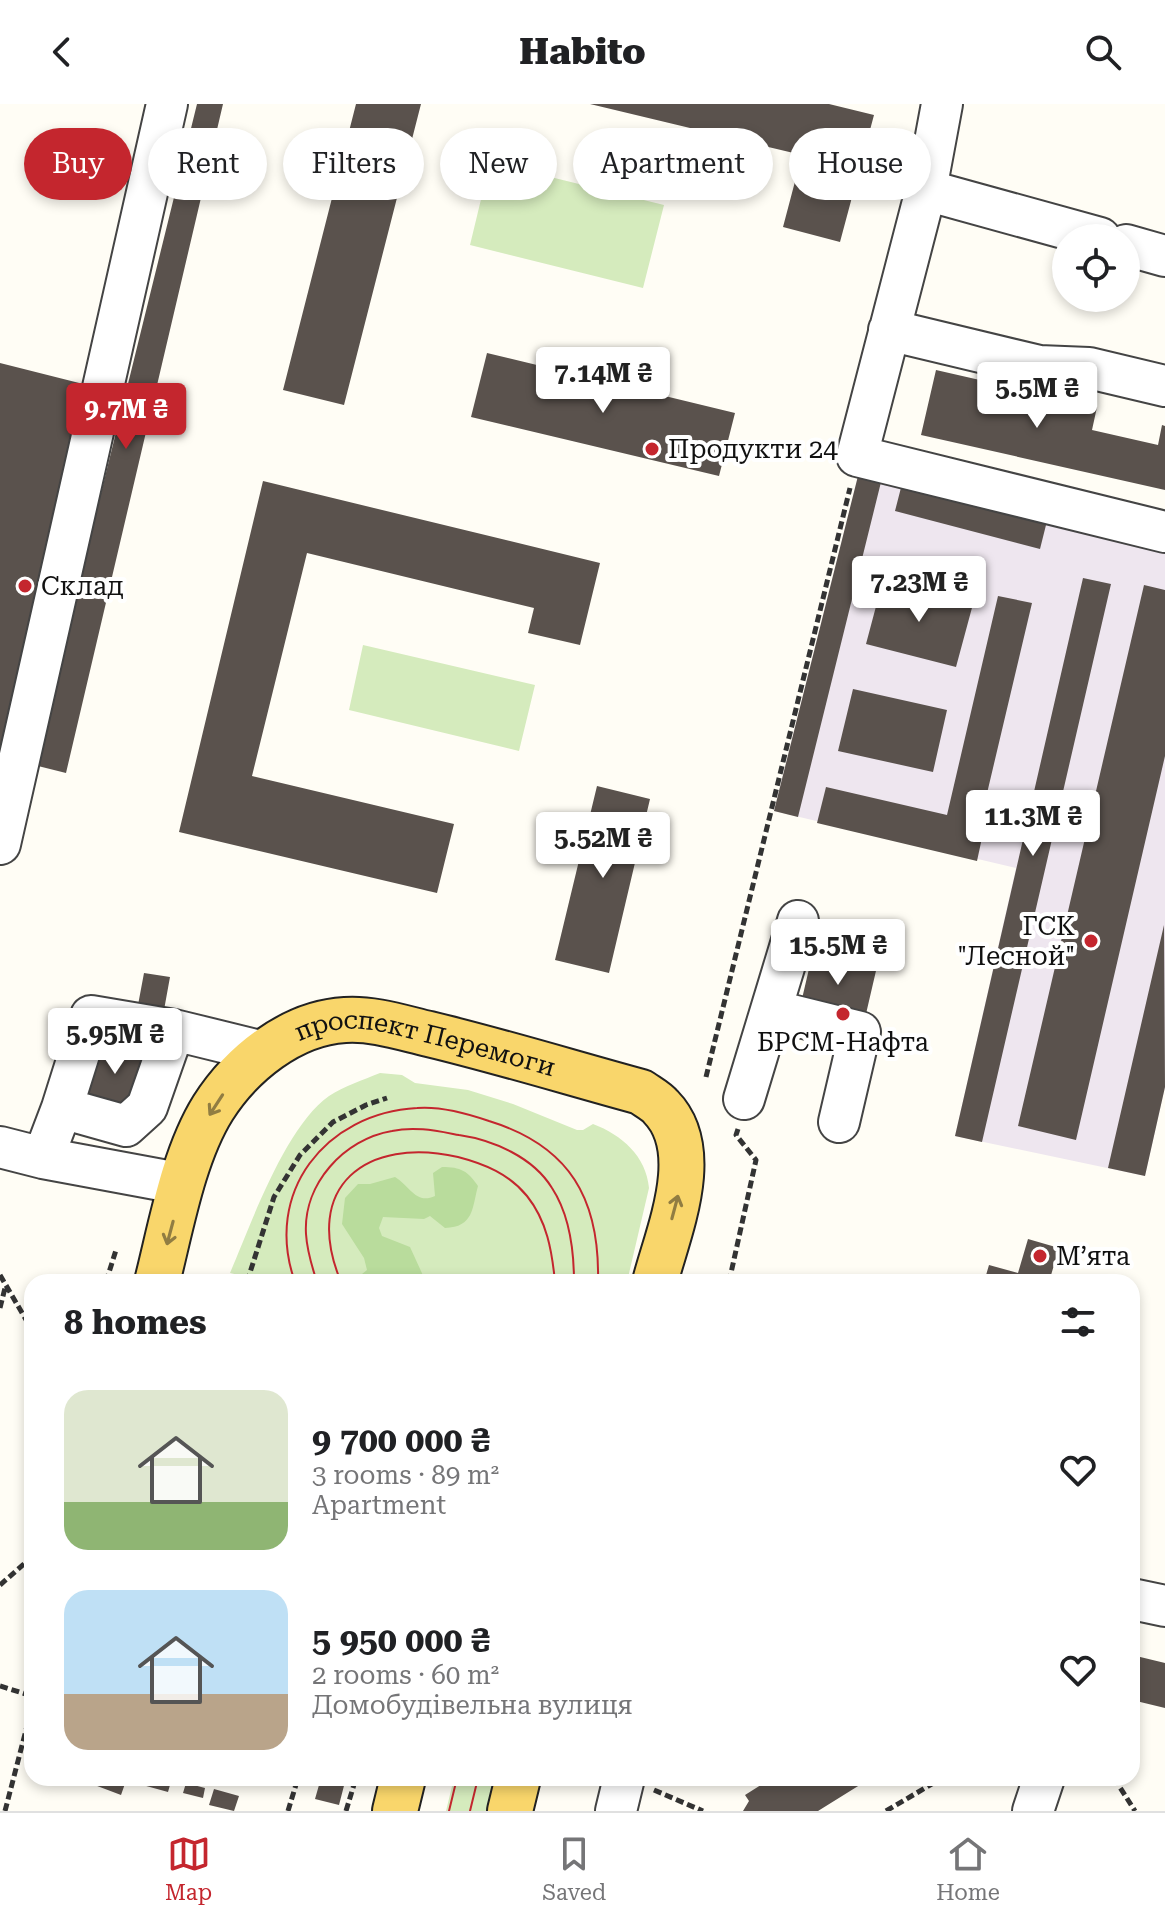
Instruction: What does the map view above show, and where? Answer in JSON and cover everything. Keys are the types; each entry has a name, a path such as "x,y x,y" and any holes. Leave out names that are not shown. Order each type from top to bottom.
{"main road":[{"name":"проспект Перемоги","path":"159,1274 183,1184 212,1110 233,1081 264,1052 289,1037 317,1024 347,1019 457,1041 641,1092 662,1108 674,1129 683,1161 680,1189 657,1274"},
{"path":"395,1811 401,1786"},
{"path":"510,1811 516,1786"}],"street":[{"path":"0,844 167,104"},
{"path":"931,163 942,104"},
{"path":"931,191 1052,225"},
{"path":"923,200 857,456 1165,532"},
{"path":"1140,249 1165,256"},
{"path":"889,330 1039,366 1089,368 1165,386"},
{"path":"744,1099 798,921"},
{"path":"771,1010 860,1032 839,1122"},
{"path":"43,1158 91,1016 174,1030 264,1052"},
{"path":"62,1108 126,1126 147,1107 174,1030"},
{"path":"0,1147 183,1184"},
{"path":"1140,1601 1165,1606"},
{"path":"616,1811 636,1786"},
{"path":"1033,1811 1041,1786"}],"path":[{"path":"706,1077 857,456"},
{"path":"250,1274 274,1197 300,1155 333,1122 387,1098"},
{"path":"731,1274 756,1160 736,1135 744,1099"},
{"path":"108,1274 116,1250"},
{"path":"0,1275 24,1317"},
{"path":"0,1308 5,1287"},
{"path":"0,1585 24,1564"},
{"path":"0,1686 24,1694"},
{"path":"5,1811 24,1738"},
{"path":"288,1811 296,1786"},
{"path":"346,1811 354,1786"},
{"path":"643,1786 703,1811"},
{"path":"886,1811 928,1786"},
{"path":"1119,1786 1135,1811"}],"shaded area":[{"path":"861,464 1165,551 1165,1087 1145,1176 955,1136 1016,868 774,811"}],"green space":[{"path":"557,179 573,183 573,200 644,200 664,205 643,288 470,245 481,200 557,200"},
{"path":"363,645 535,685 519,751 349,710"},
{"path":"380,1073 402,1075 415,1083 468,1090 513,1104 577,1130 593,1124 614,1134 638,1157 649,1188 629,1274 230,1273 271,1178 298,1130 313,1110 347,1086"},
{"path":"442,1167 454,1168 471,1177 478,1186 467,1220 445,1228 430,1216 424,1219 383,1217 379,1228 382,1236 410,1247 422,1274 362,1274 367,1270 364,1258 342,1224 345,1198 358,1184 395,1177 418,1196 428,1198 435,1196 433,1173"},
{"path":"452,1786 501,1786 494,1811 446,1811"}],"building":[{"path":"197,104 223,104 217,128 191,128"},
{"path":"356,104 421,104 415,128 350,128"},
{"path":"590,104 829,104 874,115 871,128 789,128 789,152 773,148 773,128 690,128"},
{"path":"173,200 200,200 66,773 34,765"},
{"path":"331,200 396,200 344,405 283,390"},
{"path":"790,200 851,200 840,242 783,227"},
{"path":"487,353 735,413 719,476 471,417"},
{"name":"Склад","path":"0,363 99,388 0,779"},
{"path":"936,370 1097,407 1092,430 1158,445 1162,425 1165,426 1165,490 921,435"},
{"path":"861,464 884,470 798,817 774,811"},
{"path":"904,476 1049,513 1040,549 895,511"},
{"path":"263,481 600,563 580,645 528,633 534,608 307,553 252,776 454,824 437,893 179,832"},
{"path":"1083,578 1111,584 982,1142 955,1136"},
{"path":"883,580 973,604 956,667 866,644"},
{"name":"ГСК \"Лесной\"","path":"1144,585 1165,590 1165,756 1076,1140 1018,1126"},
{"path":"998,596 1032,603 980,823 985,824 977,861 817,823 826,787 947,815"},
{"path":"853,689 947,710 933,772 838,751"},
{"path":"597,786 650,799 609,973 555,960"},
{"path":"1164,925 1165,1087 1145,1176 1108,1168"},
{"path":"818,930 882,945 859,1044 795,1029"},
{"path":"144,973 170,977 164,1010 138,1005"},
{"path":"94,1042 149,1056 135,1111 81,1097"},
{"name":"Мʼята","path":"1028,1239 1059,1248 1051,1274 986,1274 989,1265 1018,1273"},
{"path":"1140,1657 1165,1663 1165,1708 1140,1702"},
{"path":"97,1786 124,1786 121,1795"},
{"path":"146,1786 170,1786 168,1792"},
{"path":"185,1786 205,1788 203,1798 183,1793"},
{"path":"319,1786 344,1786 339,1805 315,1799"},
{"path":"759,1786 858,1786 818,1811 743,1811 749,1801 745,1795"},
{"path":"214,1789 239,1796 234,1811 209,1805"}],"tram line":[{"path":"293,1274 287,1249 288,1218 295,1189 310,1164 330,1142 355,1125 384,1113 417,1108 444,1109 489,1121 517,1132 560,1161 586,1201 593,1225 598,1274"},
{"path":"315,1274 306,1234 311,1198 319,1182 330,1167 358,1143 392,1131 409,1129 472,1137 511,1152 534,1167 552,1188 563,1209 572,1245 574,1274"},
{"path":"339,1274 331,1248 330,1219 336,1195 350,1176 370,1162 396,1154 425,1152 478,1163 520,1188 544,1226 554,1274"},
{"path":"449,1811 455,1786"},
{"path":"470,1811 476,1786"}],"place":[{"name":"Продукти 24","path":"652,449"},
{"name":"Склад","path":"25,586"},
{"name":"ГСК \"Лесной\"","path":"1091,941"},
{"name":"БРСМ-Hафта","path":"843,1014"},
{"name":"Мʼята","path":"1040,1256"}]}
